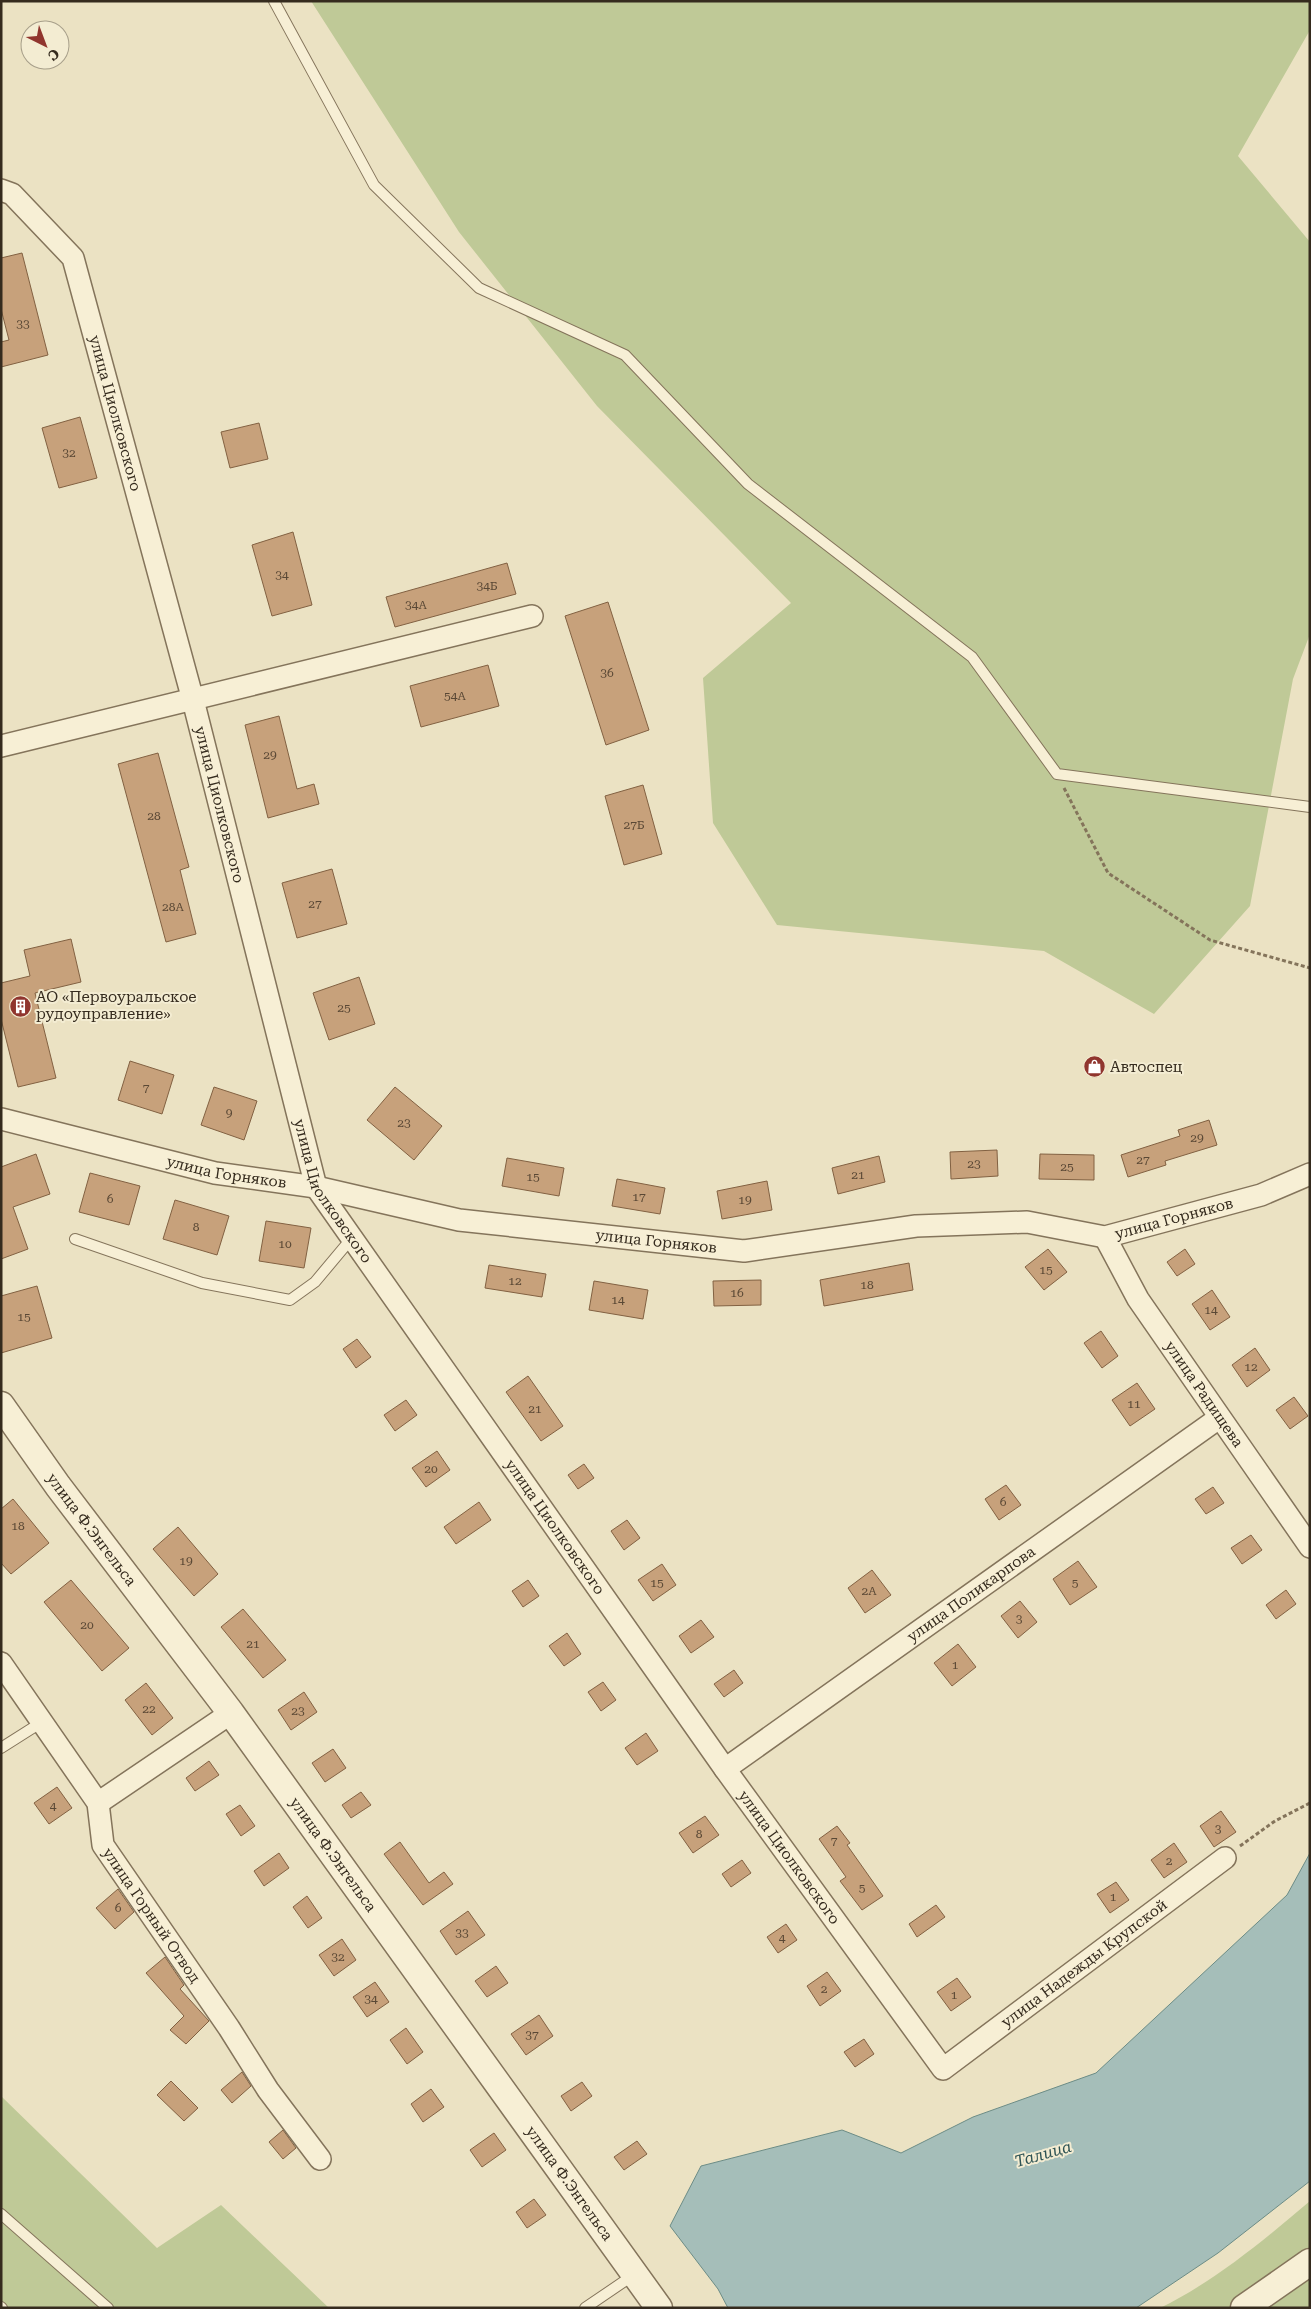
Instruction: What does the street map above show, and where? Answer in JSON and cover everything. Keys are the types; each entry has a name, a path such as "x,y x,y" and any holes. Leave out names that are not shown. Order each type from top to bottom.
{"street":[{"name":"улица Циолковского","path":"1,190 12,194 72,258 193,700 316,1187 725,1769 943,2069"},
{"path":"1,746 532,616"},
{"name":"улица Горняков","path":"1,1119 214,1173 316,1187 458,1220 744,1252 916,1226 1027,1222 1105,1238 1261,1195 1310,1174"},
{"name":"улица Радищева","path":"1105,1238 1138,1299 1310,1547"},
{"name":"улица Ф.Энгельса","path":"1,1406 58,1486 231,1713 659,2308"},
{"name":"улица Поликарпова","path":"725,1769 1219,1418"},
{"name":"улица Горный Отвод","path":"1,1663 98,1802 103,1845 184,1962 268,2090 320,2159"},
{"path":"98,1802 231,1713"},
{"name":"улица Надежды Крупской","path":"943,2069 1225,1858"},
{"path":"1244,2308 1310,2262"}],"lane":[{"path":"274,1 374,185 479,288 625,355 748,484 972,657 1057,774 1310,807"},
{"path":"75,1239 202,1283 290,1300 315,1282 351,1239"},
{"path":"1,1748 42,1722"},
{"path":"1,2214 108,2308"},
{"path":"585,2308 636,2274"}],"path":[{"path":"1057,774 1108,873 1210,940 1310,968"},
{"path":"1225,1858 1276,1821 1310,1803"}],"green space":[{"path":"311,1 1310,1 1310,30 1238,156 1310,242 1310,634 1293,679 1250,906 1154,1014 1044,951 777,925 713,823 703,678 791,603 597,406 459,232"},
{"path":"1,2096 157,2248 221,2205 329,2308 1,2308"},
{"path":"1310,2201 1310,2308 1160,2308 1219,2273"}],"water":[{"name":"Талица","path":"1310,1853 1310,2181 1218,2253 1136,2308 728,2308 718,2289 670,2226 701,2166 842,2130 901,2153 973,2117 1096,2073 1287,1895"}],"building":[{"path":"22,253 48,355 1,367 1,342 9,340 1,309 1,258"},
{"path":"80,417 97,478 59,488 42,428"},
{"path":"259,423 268,459 230,468 221,432"},
{"path":"293,532 312,605 272,616 252,545"},
{"path":"507,563 516,594 395,627 386,597"},
{"path":"608,602 649,730 606,745 565,616"},
{"path":"488,665 499,706 421,727 410,686"},
{"path":"279,716 297,789 314,784 319,804 268,818 245,725"},
{"path":"158,753 189,867 180,870 196,934 166,942 118,764"},
{"path":"643,785 662,854 624,865 605,796"},
{"path":"332,869 347,924 297,938 282,883"},
{"name":"АО «Первоуральское рудоуправление»","path":"71,939 81,982 35,993 56,1078 18,1087 1,1019 1,983 30,976 24,950"},
{"path":"359,977 375,1024 329,1040 313,993"},
{"path":"130,1061 174,1075 162,1114 118,1100"},
{"path":"214,1087 257,1101 244,1140 201,1125"},
{"path":"395,1087 442,1126 414,1160 367,1120"},
{"path":"1209,1120 1217,1145 1165,1161 1166,1165 1128,1177 1121,1155 1180,1136 1178,1130"},
{"path":"997,1150 998,1176 951,1179 950,1152"},
{"path":"36,1154 50,1194 13,1207 28,1249 1,1259 1,1167"},
{"path":"1040,1154 1094,1155 1094,1180 1039,1179"},
{"path":"879,1156 885,1182 838,1194 832,1168"},
{"path":"507,1158 564,1168 559,1196 502,1186"},
{"path":"90,1173 140,1186 129,1225 79,1212"},
{"path":"617,1179 665,1188 660,1214 612,1206"},
{"path":"767,1181 772,1210 722,1219 717,1191"},
{"path":"175,1200 229,1216 217,1255 163,1239"},
{"path":"266,1221 311,1228 304,1268 259,1261"},
{"path":"1048,1249 1067,1272 1044,1290 1025,1267"},
{"path":"1185,1249 1195,1264 1177,1276 1167,1262"},
{"path":"909,1263 913,1290 824,1306 820,1280"},
{"path":"489,1265 546,1274 542,1297 485,1288"},
{"path":"761,1280 761,1305 714,1306 713,1281"},
{"path":"594,1281 648,1290 643,1319 589,1310"},
{"path":"37,1286 52,1338 1,1353 1,1296"},
{"path":"1212,1290 1230,1317 1210,1330 1192,1304"},
{"path":"1101,1331 1118,1356 1102,1368 1084,1343"},
{"path":"357,1339 371,1357 356,1368 343,1349"},
{"path":"1255,1348 1270,1370 1247,1387 1232,1365"},
{"path":"528,1376 563,1426 541,1441 506,1392"},
{"path":"1137,1383 1155,1409 1130,1426 1112,1400"},
{"path":"1294,1397 1308,1416 1290,1429 1276,1410"},
{"path":"406,1400 417,1415 395,1431 384,1415"},
{"path":"437,1451 450,1470 426,1487 412,1468"},
{"path":"584,1464 594,1478 578,1489 568,1475"},
{"path":"1006,1485 1021,1505 999,1520 985,1499"},
{"path":"1213,1487 1224,1503 1206,1514 1195,1499"},
{"path":"13,1499 49,1543 11,1574 1,1563 1,1509"},
{"path":"479,1502 491,1520 456,1544 444,1527"},
{"path":"627,1520 640,1538 624,1550 611,1531"},
{"path":"178,1527 218,1574 194,1596 153,1549"},
{"path":"1251,1535 1262,1550 1242,1564 1231,1548"},
{"path":"1078,1561 1097,1587 1070,1605 1053,1579"},
{"path":"662,1564 676,1585 653,1601 638,1580"},
{"path":"872,1570 891,1595 865,1613 848,1588"},
{"path":"71,1580 129,1648 102,1671 44,1602"},
{"path":"528,1580 539,1596 523,1607 512,1591"},
{"path":"1286,1590 1296,1604 1276,1619 1266,1605"},
{"path":"1020,1601 1037,1622 1018,1638 1001,1616"},
{"path":"243,1609 286,1660 263,1678 221,1627"},
{"path":"701,1620 714,1637 691,1653 679,1636"},
{"path":"567,1633 581,1654 564,1666 549,1646"},
{"path":"958,1644 976,1667 952,1686 934,1663"},
{"path":"734,1670 743,1683 724,1697 714,1684"},
{"path":"603,1682 616,1700 601,1711 588,1692"},
{"path":"146,1683 173,1718 152,1735 125,1700"},
{"path":"304,1692 317,1712 291,1730 278,1710"},
{"path":"646,1733 658,1751 637,1765 625,1748"},
{"path":"333,1749 346,1768 325,1782 312,1763"},
{"path":"209,1761 219,1775 195,1791 186,1778"},
{"path":"57,1787 72,1808 49,1824 34,1803"},
{"path":"361,1792 371,1805 351,1818 342,1805"},
{"path":"240,1805 255,1826 241,1836 226,1814"},
{"path":"1221,1811 1236,1832 1214,1847 1200,1826"},
{"path":"705,1816 719,1835 693,1853 679,1833"},
{"path":"837,1826 850,1843 847,1845 883,1896 862,1910 840,1881 846,1877 819,1839"},
{"path":"400,1842 429,1883 444,1872 453,1884 423,1905 384,1854"},
{"path":"1174,1843 1187,1862 1164,1878 1151,1860"},
{"path":"279,1853 289,1868 264,1886 254,1871"},
{"path":"742,1860 751,1873 731,1887 722,1874"},
{"path":"1116,1882 1129,1900 1110,1913 1097,1894"},
{"path":"118,1889 134,1912 115,1929 96,1908"},
{"path":"307,1896 322,1918 308,1928 293,1907"},
{"path":"936,1905 945,1917 917,1937 909,1924"},
{"path":"468,1911 485,1935 456,1955 440,1931"},
{"path":"786,1924 797,1940 778,1953 767,1937"},
{"path":"342,1939 356,1960 334,1976 319,1955"},
{"path":"165,1957 184,1985 180,1989 209,2021 186,2044 170,2030 184,2016 146,1973"},
{"path":"496,1966 508,1983 487,1997 475,1981"},
{"path":"827,1972 841,1991 820,2006 807,1986"},
{"path":"957,1978 971,1997 951,2011 937,1992"},
{"path":"375,1982 389,2002 367,2017 353,1997"},
{"path":"539,2015 553,2036 526,2055 511,2034"},
{"path":"406,2028 423,2052 407,2064 390,2040"},
{"path":"864,2039 874,2054 855,2067 844,2052"},
{"path":"242,2072 251,2086 232,2103 221,2090"},
{"path":"171,2081 198,2108 184,2121 157,2095"},
{"path":"582,2082 592,2096 571,2111 561,2096"},
{"path":"431,2089 444,2107 423,2122 411,2104"},
{"path":"283,2130 296,2148 283,2159 269,2142"},
{"path":"494,2133 506,2150 482,2167 470,2150"},
{"path":"637,2141 647,2154 624,2170 614,2157"},
{"path":"534,2199 546,2215 527,2228 516,2212"}],"place":[{"name":"АО «Первоуральское рудоуправление»","path":"20,1006"},
{"name":"Автоспец","path":"1094,1067"}]}
